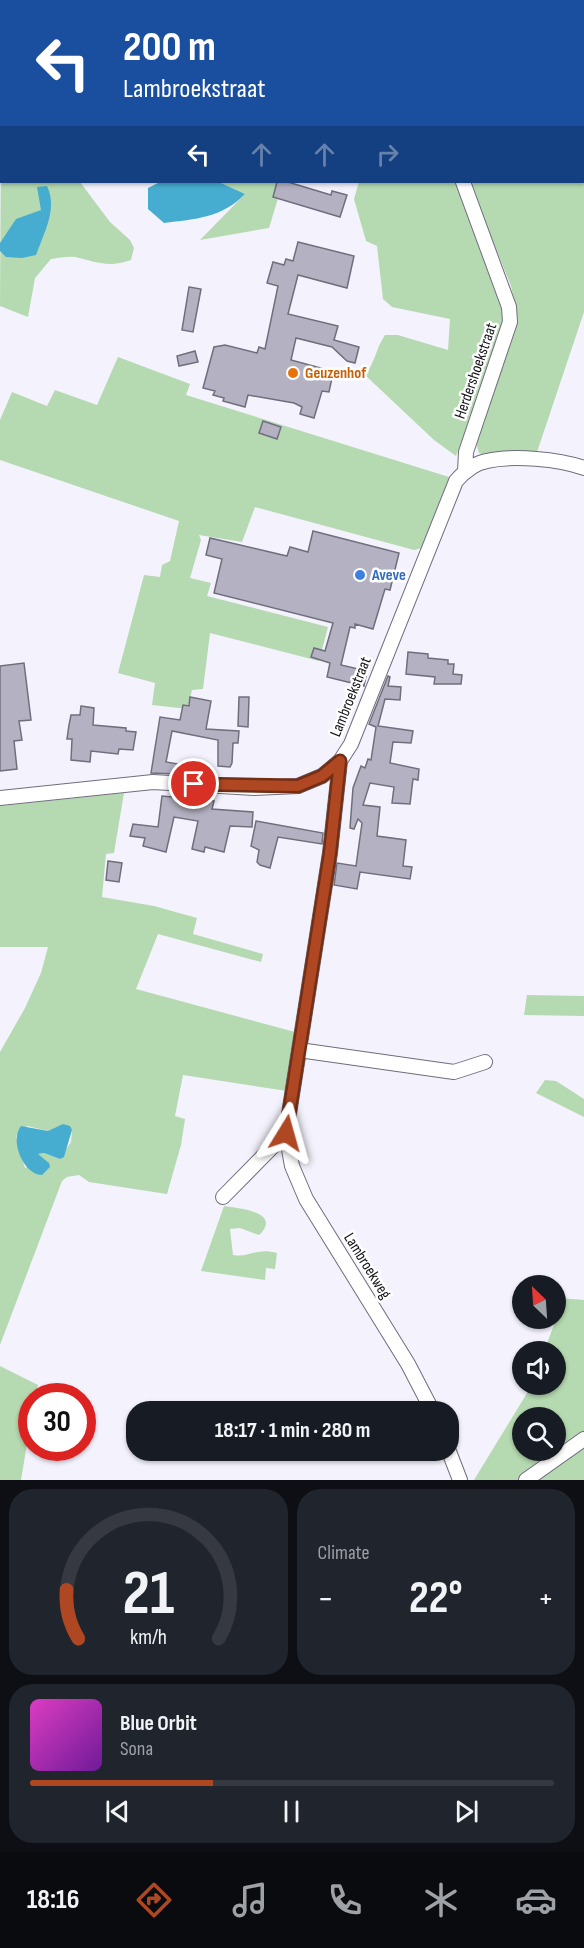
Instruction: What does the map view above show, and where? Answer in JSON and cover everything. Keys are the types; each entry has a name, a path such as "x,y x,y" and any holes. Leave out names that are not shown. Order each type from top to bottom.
{"street":[{"name":"Herdershoekstraat","path":"463,183 509,307 510,322 466,452 465,471"},
{"path":"465,471 486,461 532,459 584,468"},
{"name":"Lambroekstraat","path":"0,798 153,782 254,788 298,786 322,776 340,761 351,744 456,481 465,471"},
{"name":"Lambroekweg","path":"340,761 330,853 286,1133 292,1166 306,1199 408,1364 427,1401"},
{"path":"299,1050 445,1071 465,1070 485,1062"},
{"path":"223,1197 286,1133"},
{"path":"526,1480 584,1439"},
{"path":"453,1461 460,1480"}],"green space":[{"path":"1,183 81,183 110,222 130,240 134,248 131,260 116,264 72,257 51,259 35,278 28,317 0,306"},
{"path":"221,183 283,183 269,228 200,240 245,194"},
{"path":"359,183 457,183 503,300 505,317 479,398 456,456 434,440 365,375 385,335 398,335 448,350 450,319 392,307 383,299 377,246 366,241 354,199"},
{"path":"469,183 584,183 584,312 537,452 485,455 479,453 476,443 518,319 511,286"},
{"path":"118,357 190,384 186,395 449,477 422,548 414,550 255,507 242,542 199,535 201,540 190,578 211,583 207,596 328,627 319,661 210,633 203,689 192,690 188,709 152,705 155,683 118,673 144,575 160,577 162,565 170,561 179,521 0,460 0,420 12,392 47,406 55,390 97,405"},
{"path":"124,793 114,853 106,854 102,897 154,906 197,918 193,934 263,954 261,962 158,934 136,989 295,1032 287,1091 183,1075 175,1116 185,1119 181,1145 167,1194 89,1182 79,1175 67,1177 62,1181 0,1345 0,1052 25,1008 41,973 48,947 0,947 0,806","holes":["27,1126 48,1131 72,1130 71,1142 60,1159 44,1153 37,1154 41,1159 25,1168 16,1136"]},
{"path":"527,995 584,996 584,1016 524,1015"},
{"path":"545,1080 556,1081 584,1099 584,1117 536,1093"},
{"path":"224,1206 248,1210 262,1216 266,1221 259,1235 240,1228 230,1229 233,1255 264,1251 277,1253 275,1269 266,1268 265,1280 201,1271"},
{"path":"566,1299 584,1300 584,1435 566,1447 566,1407 519,1407 526,1395 566,1395 566,1341 548,1341 552,1329 566,1329"},
{"path":"0,1366 34,1383 18,1383 18,1461 24,1461 21,1480 0,1480"},
{"path":"512,1418 512,1461 546,1461 519,1480 474,1480"},
{"path":"584,1445 584,1480 535,1480 562,1461 566,1461 566,1458"}],"water":[{"path":"158,183 221,183 245,194 217,213 164,223 148,209 148,188"},
{"path":"47,186 51,203 50,212 36,255 22,258 6,257 0,251 0,243 16,219 41,210 37,187"},
{"path":"63,1124 70,1126 72,1130 64,1157 60,1159 44,1153 38,1154 49,1163 50,1167 42,1175 35,1174 20,1156 17,1140 21,1126 48,1131"}],"building":[{"path":"277,183 291,183 331,195 332,191 347,195 340,217 273,197"},
{"path":"298,242 354,256 347,288 298,275 288,314 338,326 334,340 359,347 355,363 347,361 332,347 296,338 291,360 328,370 326,376 332,378 329,392 322,391 314,418 300,414 302,407 294,403 248,395 245,407 223,401 224,398 213,395 215,391 203,388 214,347 225,345 257,353 259,347 265,349 278,286 267,283 273,262 284,265 286,259 293,261"},
{"path":"189,287 201,289 193,332 182,330"},
{"path":"195,351 198,362 179,366 177,356"},
{"path":"263,421 281,427 277,439 259,433"},
{"path":"313,531 399,553 390,590 385,589 373,629 355,624 355,628 350,627 341,665 367,671 364,686 327,677 330,663 311,657 314,648 325,651 333,623 214,593 222,559 206,555 210,538 287,556 290,547 308,552"},
{"path":"408,652 428,654 428,658 448,660 448,664 454,664 453,674 462,675 461,684 434,684 435,677 406,674"},
{"path":"24,663 31,720 19,721 22,740 14,741 17,769 0,771 0,666"},
{"path":"388,676 390,677 388,686 401,687 400,700 385,699 378,726 413,731 411,743 393,742 390,763 419,769 418,780 413,779 410,804 392,803 394,787 370,783 363,805 380,807 377,836 406,840 403,866 412,867 410,879 360,872 357,889 334,885 337,863 356,866 362,823 358,819 354,829 350,828 353,788 361,766 365,768 368,759 371,760 376,727 369,724"},
{"path":"190,697 211,701 206,729 239,731 238,743 233,743 230,767 218,766 218,740 172,731 166,762 178,764 176,774 151,773 160,717 180,720 183,705 189,706"},
{"path":"239,697 249,697 248,727 238,726"},
{"path":"81,706 94,708 93,725 126,728 126,731 136,732 133,750 119,749 118,754 91,751 90,762 71,760 72,739 67,739 69,725 71,715 80,715"},
{"path":"162,796 214,801 212,809 253,812 252,827 230,826 224,852 205,847 204,852 192,849 198,821 174,817 166,852 143,846 145,838 130,836 133,824 158,827"},
{"path":"256,821 323,833 322,844 278,837 270,868 260,865 257,862 259,850 251,846"},
{"path":"108,861 122,863 119,882 106,880"}],"place":[{"name":"Geuzenhof","path":"293,373"},
{"name":"Aveve","path":"360,575"}],"route":[{"path":"194,784 254,788 298,786 322,776 340,761 330,853 286,1133"}]}
